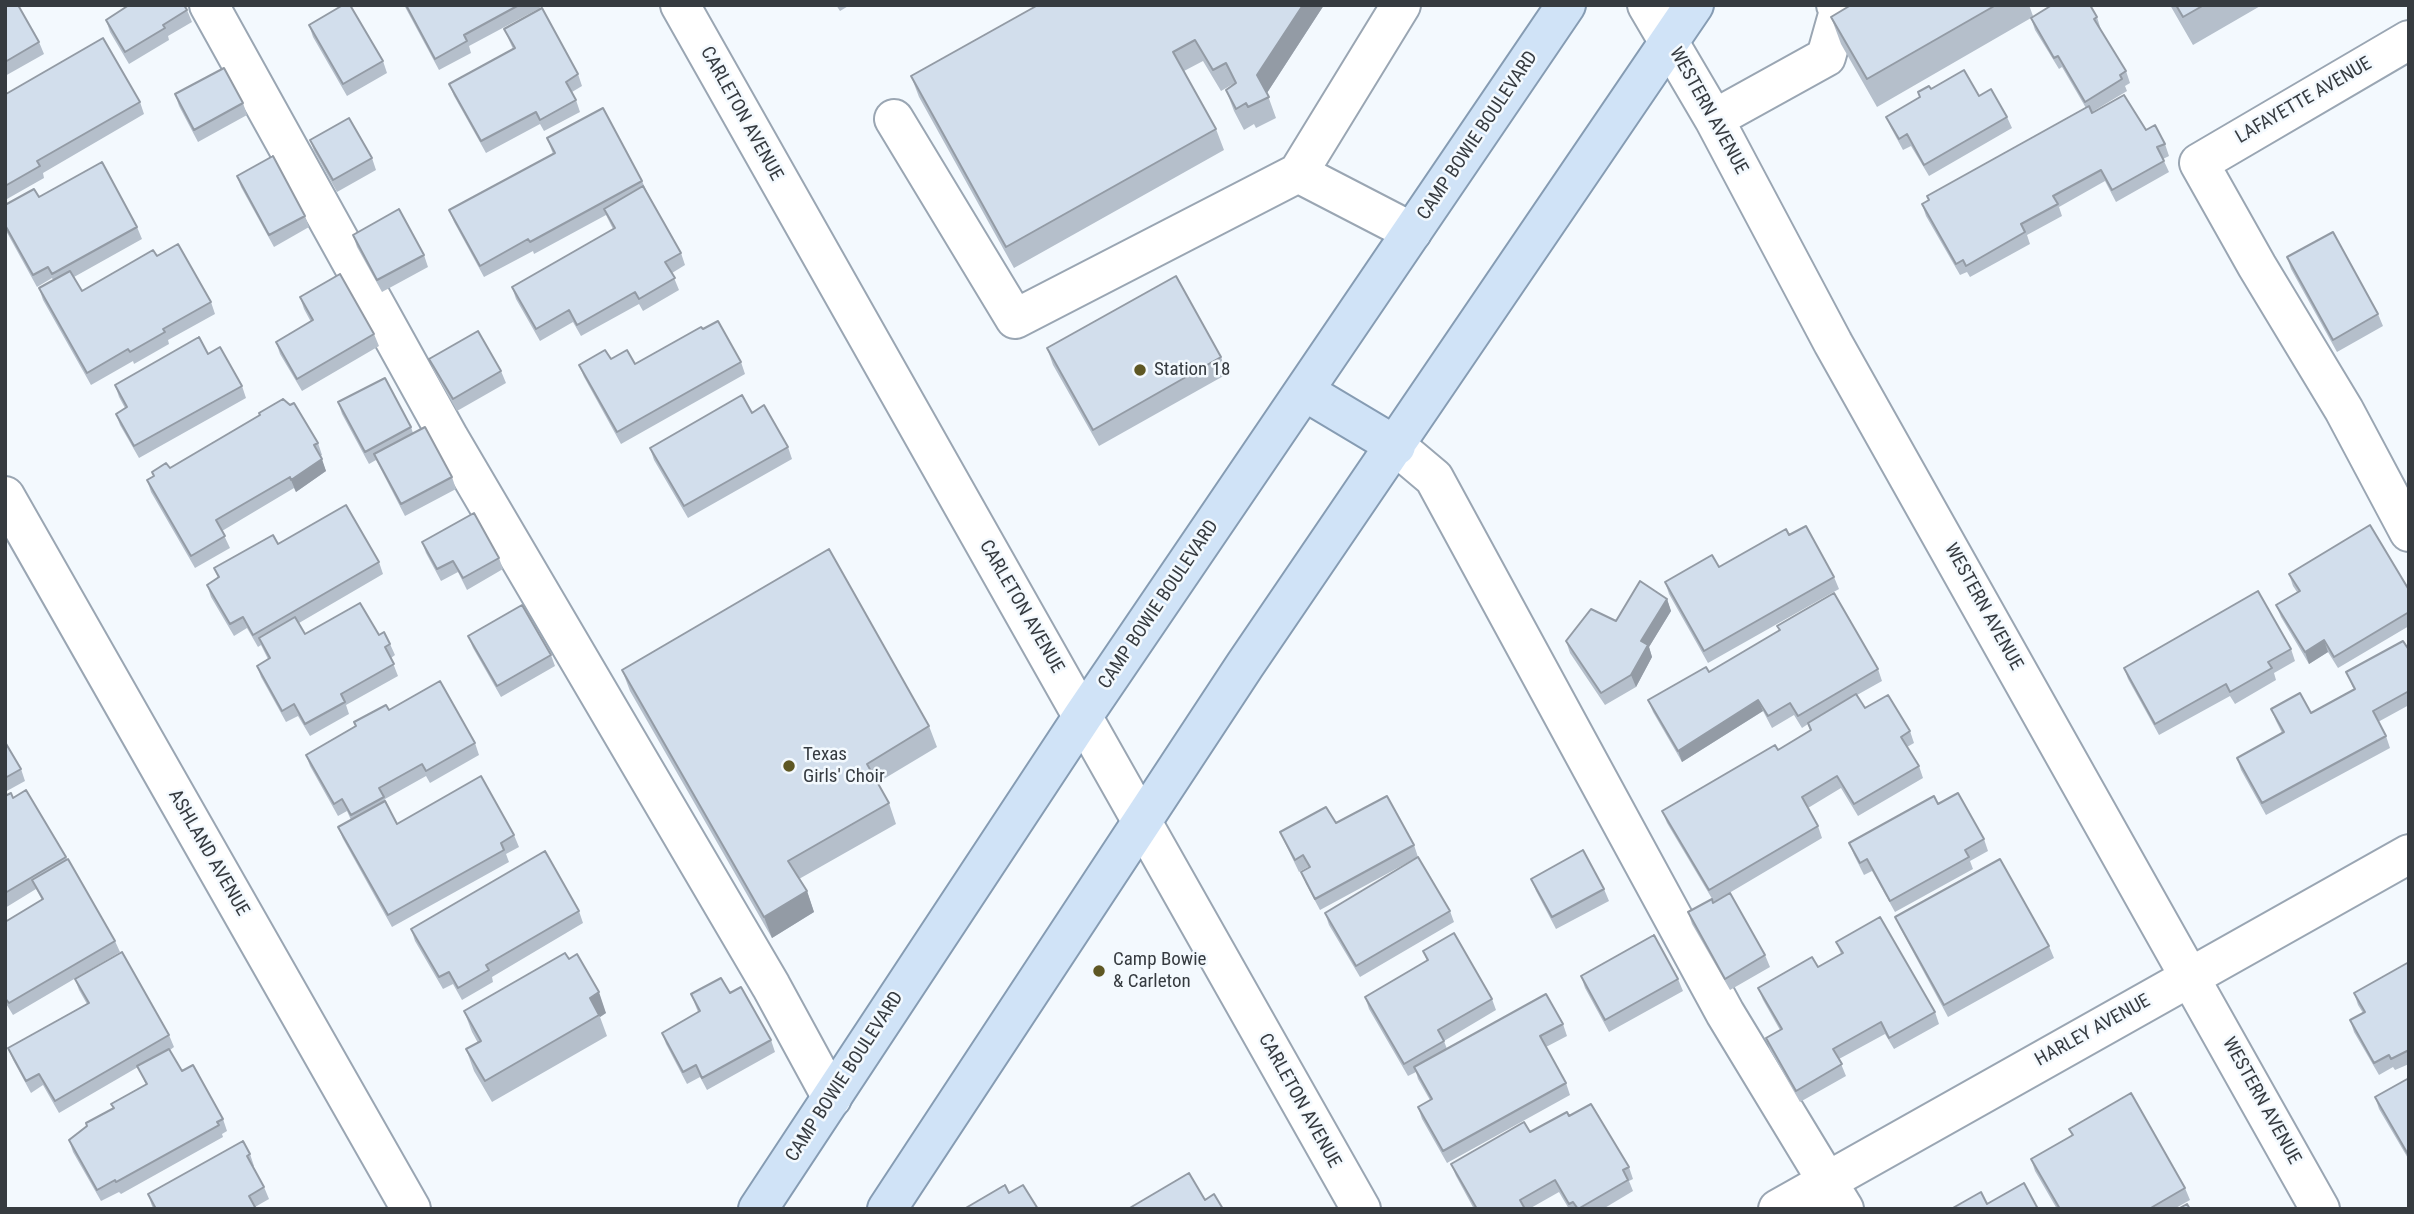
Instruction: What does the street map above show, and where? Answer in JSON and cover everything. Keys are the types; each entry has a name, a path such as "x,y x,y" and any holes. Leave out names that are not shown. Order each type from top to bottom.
{"main road":[{"name":"CAMP BOWIE BOULEVARD","path":"758,1209 1083,716 1566,5"},
{"path":"889,1208 1245,665 1694,5"},
{"path":"1304,391 1396,446"}],"street":[{"path":"209,5 449,438 771,986 832,1098"},
{"name":"CARLETON AVENUE","path":"680,5 1361,1209"},
{"path":"894,119 1015,319 1298,173 1401,5"},
{"name":"WESTERN AVENUE","path":"1647,5 1714,119 1833,343 2320,1209"},
{"path":"1714,119 1826,57 1839,11 1836,5"},
{"name":"LAFAYETTE AVENUE","path":"2409,40 2199,163 2343,410 2409,532"},
{"path":"1298,173 1412,232"},
{"path":"1396,446 1434,478 1718,1001 1836,1194"},
{"name":"ASHLAND AVENUE","path":"5,496 411,1209"},
{"name":"HARLEY AVENUE","path":"1778,1209 1836,1194 2191,976 2409,853"}],"building":[{"path":"5,5 18,5 39,42 5,62"},
{"path":"129,5 184,5 187,10 163,25 165,28 125,52 106,20"},
{"path":"343,5 350,5 383,61 343,84 309,25"},
{"path":"406,5 519,5 464,35 467,41 435,59"},
{"path":"1038,5 1303,5 1257,75 1269,97 1248,107 1246,103 1236,109 1226,90 1236,83 1226,63 1213,70 1195,40 1173,52 1216,129 1006,247 911,76"},
{"path":"1851,5 1996,5 1867,79 1831,17"},
{"path":"2052,5 2090,5 2097,17 2094,19 2126,71 2120,75 2122,79 2085,102 2058,56 2054,58 2031,18"},
{"path":"2176,5 2204,5 2183,17"},
{"path":"542,8 578,74 566,82 576,100 540,120 536,112 481,141 449,84 515,48 504,29"},
{"path":"103,38 140,102 37,161 40,166 5,186 5,92 6,94"},
{"path":"224,68 243,103 194,130 175,94"},
{"path":"1964,70 1979,96 1991,89 2007,117 1924,165 1907,134 1899,139 1886,117 1920,97 1918,92 1929,86 1931,89"},
{"path":"2124,95 2146,130 2155,125 2165,144 2157,147 2164,161 2112,190 2101,170 2053,196 2058,204 2021,224 2025,232 1966,266 1963,260 1956,264 1922,204 1929,200 1927,196 2089,106 2092,113"},
{"path":"603,108 642,181 480,266 449,210 555,153 547,138"},
{"path":"349,118 372,158 333,180 310,140"},
{"path":"273,156 305,216 269,235 237,176"},
{"path":"102,162 137,227 52,274 48,267 33,275 5,225 5,205 34,189 39,197"},
{"path":"643,186 681,253 665,262 675,278 639,299 635,292 577,325 569,310 536,329 512,287 615,228 604,209"},
{"path":"399,209 424,255 377,280 353,235"},
{"path":"2333,232 2378,314 2333,340 2287,257"},
{"path":"178,244 211,302 163,329 165,332 130,352 128,349 87,373 39,288 70,271 82,291 153,250 157,256"},
{"path":"340,274 374,334 297,379 276,342 313,320 300,297"},
{"name":"Station 18","path":"1176,276 1221,357 1093,430 1047,348"},
{"path":"718,321 741,362 617,432 579,365 605,350 611,359 627,350 635,364 701,327 703,329"},
{"path":"478,331 501,371 453,399 429,359"},
{"path":"199,337 208,354 220,347 242,386 134,446 116,414 127,407 115,385"},
{"path":"385,378 411,427 365,452 338,402"},
{"path":"742,395 752,413 764,405 788,447 684,506 650,448"},
{"path":"283,399 290,405 294,403 318,443 314,445 322,459 291,480 290,477 216,520 225,536 191,556 147,480 154,476 152,472 166,463 170,468"},
{"path":"425,427 452,477 401,504 374,454"},
{"path":"346,505 379,562 253,635 243,617 230,624 207,585 219,577 214,568 273,535 278,544"},
{"path":"474,513 499,558 463,578 453,561 437,569 422,542"},
{"path":"2370,525 2409,590 2409,612 2334,657 2324,640 2305,652 2276,605 2300,591 2289,574"},
{"path":"1806,526 1834,577 1704,651 1665,582 1712,555 1719,567 1786,529 1789,535"},
{"name":"Texas Girls' Choir","path":"829,549 929,726 867,764 889,803 788,861 807,891 764,917 622,670"},
{"path":"1640,581 1667,599 1641,641 1648,645 1631,675 1601,693 1566,641 1591,609 1616,621"},
{"path":"2258,591 2291,649 2268,662 2272,668 2230,692 2226,684 2155,724 2124,668"},
{"path":"1834,593 1878,669 1798,716 1790,703 1768,716 1758,700 1678,751 1648,700 1706,667 1709,672 1780,630 1777,626"},
{"path":"360,603 379,635 384,632 390,644 385,647 394,664 341,694 345,702 305,724 294,704 282,711 257,666 270,658 259,638 295,617 305,634"},
{"path":"522,605 551,655 497,686 468,636"},
{"path":"2403,641 2409,650 2409,691 2373,711 2386,736 2262,803 2237,758 2284,732 2271,709 2300,693 2311,713 2355,689 2346,672"},
{"path":"440,681 475,743 426,771 422,764 379,788 384,797 351,815 342,799 334,804 306,755 356,726 354,722 386,705 389,710"},
{"path":"1856,694 1865,708 1888,695 1910,731 1901,737 1919,766 1854,804 1837,776 1802,797 1818,826 1709,890 1662,811 1775,745 1778,750 1811,730 1808,723"},
{"path":"5,742 21,769 5,778"},
{"path":"481,776 514,835 501,843 504,850 388,915 338,827 385,801 397,824"},
{"path":"26,790 66,857 5,893 5,796 11,793 13,798"},
{"path":"1958,793 1984,839 1965,850 1969,857 1890,901 1867,859 1860,863 1849,843 1934,796 1938,804"},
{"path":"1387,796 1414,845 1315,899 1301,872 1310,867 1303,855 1295,860 1280,832 1326,807 1336,823"},
{"path":"1583,850 1604,889 1552,917 1531,879"},
{"path":"545,851 579,911 486,965 489,970 458,988 449,972 439,977 411,929"},
{"path":"1418,857 1450,911 1356,966 1325,913"},
{"path":"68,859 115,941 9,1003 5,998 5,922 43,899 32,880"},
{"path":"2000,859 2049,946 1944,1005 1895,917"},
{"path":"1730,893 1765,955 1725,979 1688,912 1712,899 1713,903"},
{"path":"1880,917 1935,1012 1889,1038 1881,1022 1833,1049 1842,1064 1796,1091 1766,1038 1782,1029 1758,988 1812,957 1818,967 1843,953 1836,942"},
{"path":"1454,933 1492,999 1438,1030 1444,1041 1404,1064 1365,997 1428,960 1423,951"},
{"path":"1654,935 1678,979 1605,1020 1581,976"},
{"path":"122,952 169,1035 55,1101 39,1074 26,1081 8,1048 89,1003 75,979"},
{"path":"565,953 569,959 577,954 599,992 590,998 599,1015 485,1081 466,1049 481,1041 464,1011"},
{"path":"2409,962 2409,1050 2391,1059 2389,1055 2374,1063 2350,1020 2365,1012 2354,993"},
{"path":"721,978 730,993 741,987 771,1040 702,1078 696,1065 683,1072 662,1033 700,1011 691,994"},
{"path":"1546,994 1563,1024 1540,1036 1566,1083 1443,1151 1418,1107 1432,1099 1414,1067"},
{"path":"169,1049 182,1071 193,1065 223,1119 217,1122 219,1125 97,1190 69,1140 87,1126 86,1123 114,1108 111,1104 147,1084 137,1066"},
{"path":"2409,1078 2409,1156 2375,1097"},
{"path":"2131,1093 2185,1188 2149,1209 2060,1209 2031,1159 2073,1135 2069,1129"},
{"path":"1591,1104 1629,1167 1623,1170 1628,1180 1578,1209 1573,1202 1569,1204 1555,1180 1520,1200 1525,1209 1477,1209 1451,1164 1524,1122 1530,1132 1567,1112 1569,1116"},
{"path":"243,1141 250,1154 247,1156 264,1187 249,1196 256,1209 156,1209 148,1194"},
{"path":"1189,1173 1205,1200 1214,1194 1223,1209 1128,1209"},
{"path":"2024,1183 2038,1209 1951,1209 1981,1192 1987,1204"},
{"path":"1005,1185 1009,1193 1023,1185 1038,1209 964,1209"}],"place":[{"name":"Station 18","path":"1140,370"},
{"name":"Texas Girls' Choir","path":"789,766"},
{"name":"Camp Bowie & Carleton","path":"1099,971"}]}
